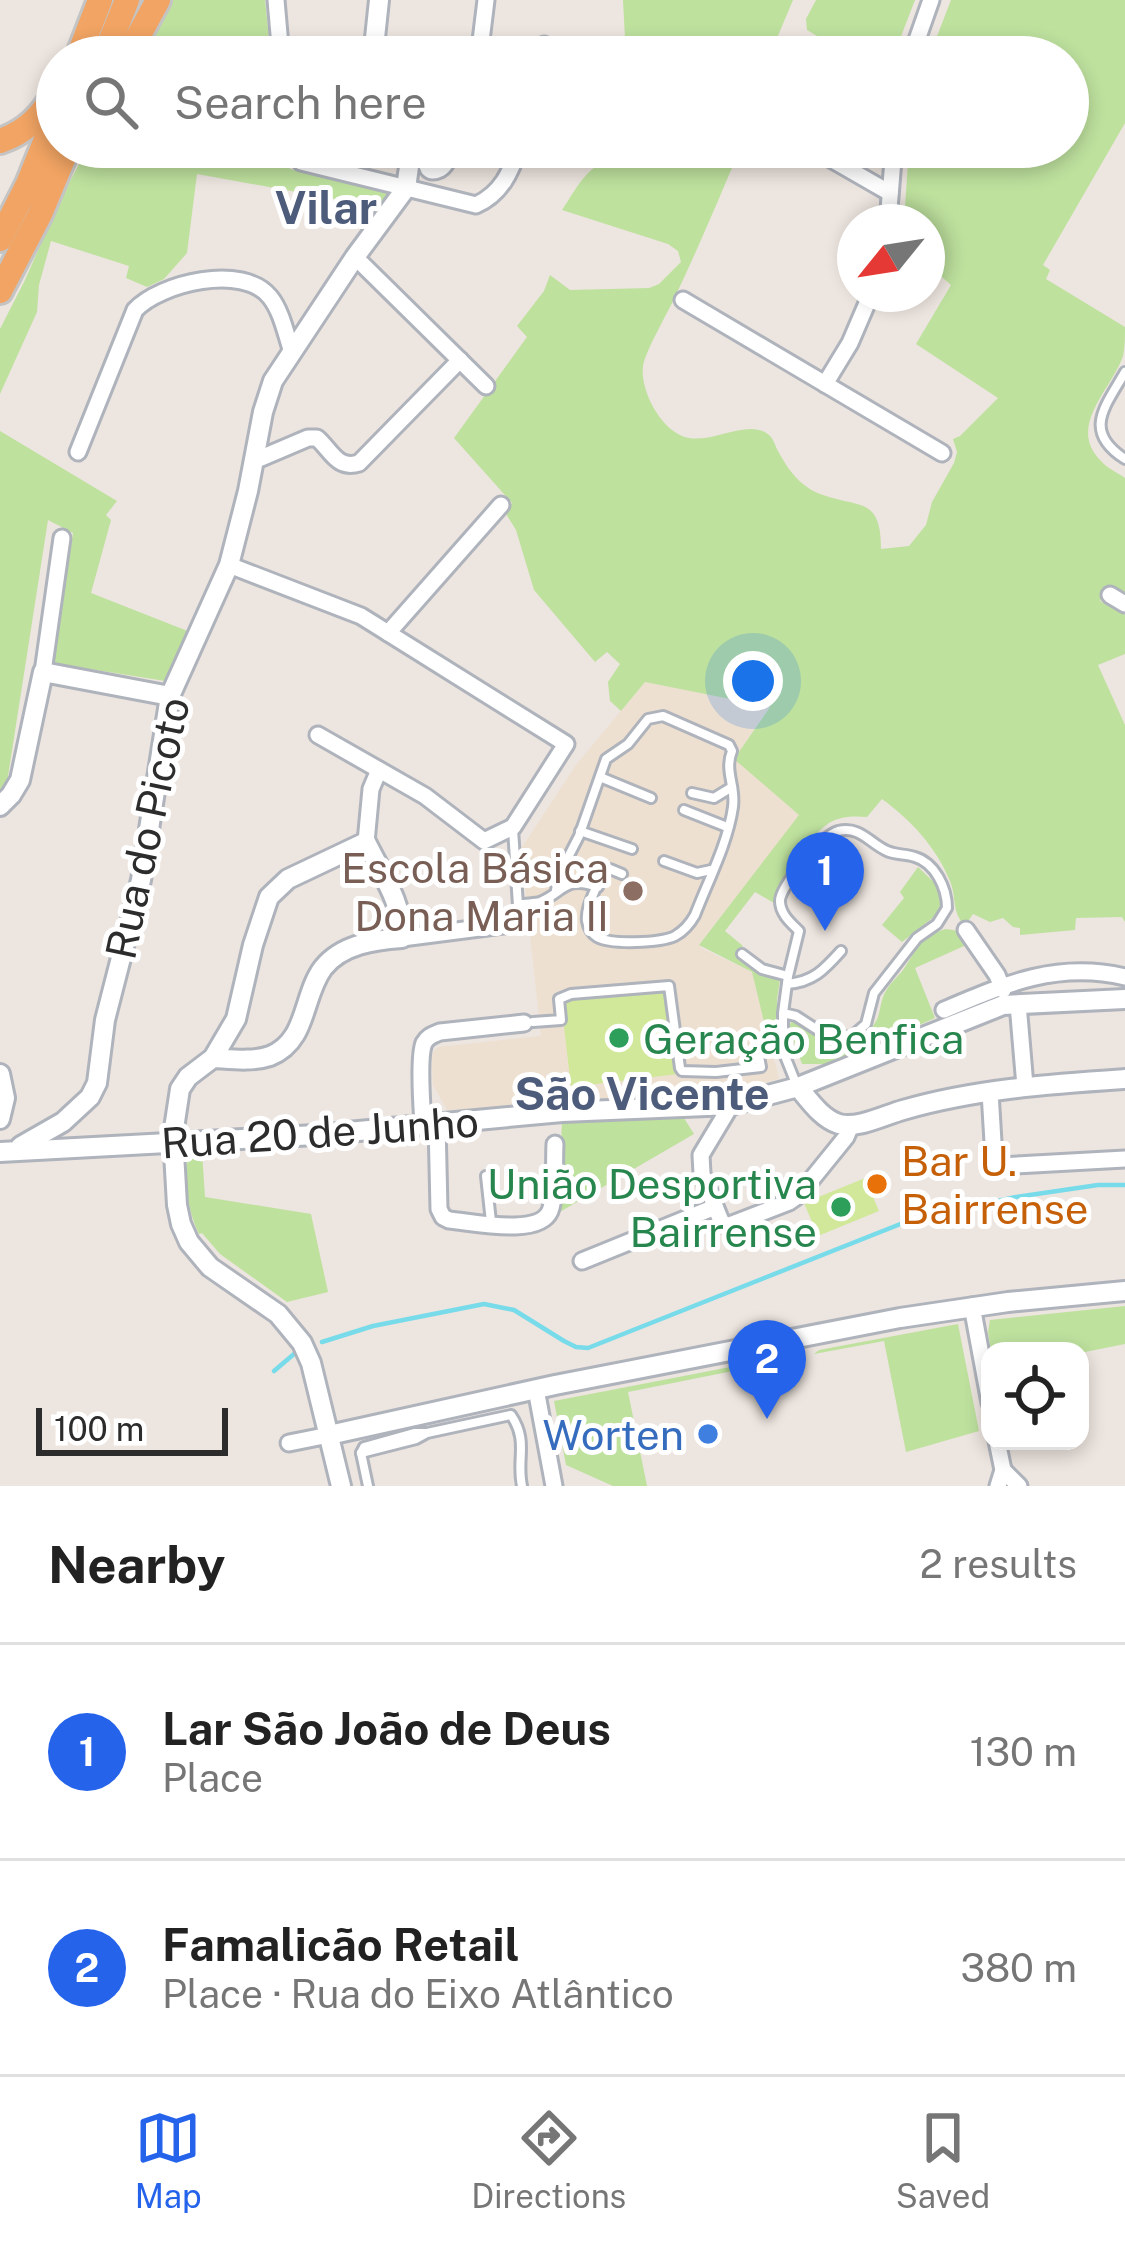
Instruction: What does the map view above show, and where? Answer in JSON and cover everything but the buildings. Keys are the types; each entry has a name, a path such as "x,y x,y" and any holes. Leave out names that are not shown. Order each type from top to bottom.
{"highway":[{"path":"85,36 100,0"},
{"path":"112,36 127,0"},
{"path":"138,36 158,0"},
{"path":"0,141 36,119"},
{"path":"0,239 36,164"},
{"path":"40,214 59,168"},
{"path":"0,291 66,168"}],"street":[{"path":"276,0 279,36"},
{"path":"375,36 379,0"},
{"path":"481,36 486,0"},
{"path":"919,36 932,0"},
{"path":"325,168 467,204 483,202 512,168"},
{"path":"406,188 409,168"},
{"path":"847,168 890,193"},
{"path":"890,204 892,168"},
{"name":"Rua do Picoto","path":"52,1148 56,1132 90,1097 97,1083 105,1020 141,880 170,696 229,565 268,395 355,256 406,188"},
{"path":"355,256 486,386"},
{"path":"78,452 135,310 147,300 210,278 254,286 275,307 292,352"},
{"path":"683,300 942,453"},
{"path":"825,384 864,312"},
{"path":"254,457 317,438 342,464 359,463 460,359"},
{"path":"388,633 501,505"},
{"path":"0,806 18,785 43,673 62,538"},
{"path":"229,565 362,616 566,744 513,827 484,841 425,796 318,736"},
{"path":"43,673 170,696"},
{"path":"379,770 371,789 366,842 396,901 403,921 402,938"},
{"path":"341,1486 302,1343 278,1314 210,1267 189,1243 177,1205 173,1144 180,1089 212,1058 236,1019 268,897 288,879 366,842"},
{"path":"212,1058 247,1060 276,1053 294,1038 322,970 334,957 372,940 519,923"},
{"path":"966,930 1008,998 1025,1086"},
{"path":"944,1010 1008,998 1035,975 1098,970 1125,977"},
{"name":"Rua 20 de Junho","path":"6,1151 337,1134 562,1112 731,1105 798,1088 1008,998 1125,999"},
{"path":"529,1022 440,1032 424,1042 440,1214 449,1220 526,1227 544,1220 551,1209 555,1144"},
{"path":"0,1074 5,1098 0,1119"},
{"path":"798,1088 836,1124 851,1125 918,1106 1025,1086 1125,1079"},
{"path":"990,1092 994,1159 1000,1166 1125,1160"},
{"path":"731,1105 701,1155 702,1174 727,1226 799,1195 851,1125"},
{"name":"Rua do Picoto","path":"6,1151 63,1122"},
{"path":"582,1261 715,1207"},
{"path":"289,1443 972,1306 1125,1291"},
{"path":"972,1306 981,1354"},
{"path":"536,1390 554,1486"},
{"path":"1000,1478 1019,1486"}],"lane":[{"path":"1125,372 1099,424 1104,442 1125,459"},
{"path":"556,890 606,759 628,744 641,724 655,715 670,718 729,745 733,751 728,769 732,812 690,923 678,934 659,940 604,939 593,934 587,917 601,874 607,870 622,874"},
{"path":"600,777 651,798"},
{"path":"692,794 714,798 733,786"},
{"path":"684,810 727,827"},
{"path":"513,827 519,923"},
{"path":"580,831 632,849"},
{"path":"783,1013 796,1016 830,1039 852,1036 866,1024 874,993 947,908 944,886 929,866 920,858 889,852 859,832 831,833 787,883 779,898 781,908 799,931 787,980 783,1013 782,1051 798,1088"},
{"path":"664,861 697,873 712,869"},
{"path":"519,904 539,902 575,883 598,886"},
{"path":"937,924 966,930"},
{"path":"742,954 787,980 813,979 841,951"},
{"path":"529,1022 561,1020 559,999 571,994 669,986 682,1071 761,1067 758,1051 754,1051"},
{"path":"486,1176 491,1224"},
{"path":"368,1486 364,1447 511,1414 523,1448 522,1486"}],"shaded area":[{"name":"Escola Básica Dona Maria II","path":"645,682 770,706 734,759 800,815 700,943 701,948 752,972 779,1079 713,1095 447,1110 433,1085 433,1052 438,1047 541,1036 521,849 576,765"}],"green space":[{"path":"166,0 265,0 269,36 147,36"},
{"path":"623,0 793,0 778,36 625,36"},
{"path":"816,0 915,0 901,36 817,36 807,30 806,19"},
{"path":"951,0 1125,0 1125,123 1043,265 1050,270 1046,279 1125,327 1123,356 1095,408 1088,435 1101,461 1125,478 1125,596 1109,586 1100,601 1125,615 1125,654 1098,665 1125,725 1125,922 1122,917 1076,918 1075,930 1020,935 1020,928 1003,918 990,922 973,914 965,926 938,857 913,825 882,799 867,817 838,819 821,829 796,859 774,903 755,892 725,931 743,946 740,952 752,966 780,979 779,1052 772,1055 752,972 699,945 799,815 734,759 770,707 645,682 621,711 610,701 608,682 620,664 607,652 595,662 534,590 516,530 505,512 512,503 454,438 527,337 517,326 544,291 550,275 570,290 649,288 681,262 678,251 668,244 562,210 590,171 732,168 645,360 648,396 658,415 680,435 702,438 750,429 769,435 791,472 808,488 872,512 881,549 909,546 926,525 932,502 954,463 953,439 998,398 916,344 935,312 945,312 945,295 951,285 945,280 945,204 905,204 908,168 1089,168 1089,36 937,36"},
{"path":"77,168 290,168 391,193 379,207 197,174 187,253 164,279 147,287 126,278 129,266 51,241 37,312 0,394 0,329"},
{"path":"0,431 117,501 106,515 111,520 91,593 190,632 165,681 52,663 73,533 48,520 6,789 0,794"},
{"path":"918,867 944,892 940,912 902,942 882,925 904,898 900,892"},
{"path":"946,929 959,931 973,942 915,968 935,1018 831,1064 802,1064 789,1027 792,1020 805,1022 831,1044 859,1038 875,1023 885,992 921,943"},
{"name":"Geração Benfica","path":"668,989 678,1074 571,1087 561,1001"},
{"path":"684,1118 694,1134 558,1213 562,1121"},
{"path":"202,1152 205,1197 311,1214 328,1292 287,1302 199,1234 189,1204 186,1172 190,1153"},
{"name":"União Desportiva Bairrense","path":"865,1178 879,1211 818,1236 804,1203"},
{"path":"1125,1306 1125,1344 1089,1351 1089,1342 990,1342 990,1320"},
{"path":"958,1324 979,1431 906,1452 884,1341 814,1354 819,1350"},
{"path":"782,1357 788,1360 628,1392 647,1486 613,1486 566,1465 554,1401"}],"waterway":[{"path":"322,1342 373,1326 484,1304 514,1310 564,1341 588,1348 913,1219 1016,1197 1125,1185"},
{"path":"274,1371 294,1354"}],"place":[{"name":"Escola Básica Dona Maria II","path":"633,891"},
{"name":"Lar São João de Deus","path":"825,931"},
{"name":"Geração Benfica","path":"619,1038"},
{"name":"Bar U. Bairrense","path":"877,1184"},
{"name":"União Desportiva Bairrense","path":"841,1207"},
{"name":"Famalicão Retail","path":"767,1419"},
{"name":"Worten","path":"708,1434"}],"district":[{"name":"Vilar","path":"326,207"},
{"name":"São Vicente","path":"642,1093"}]}
